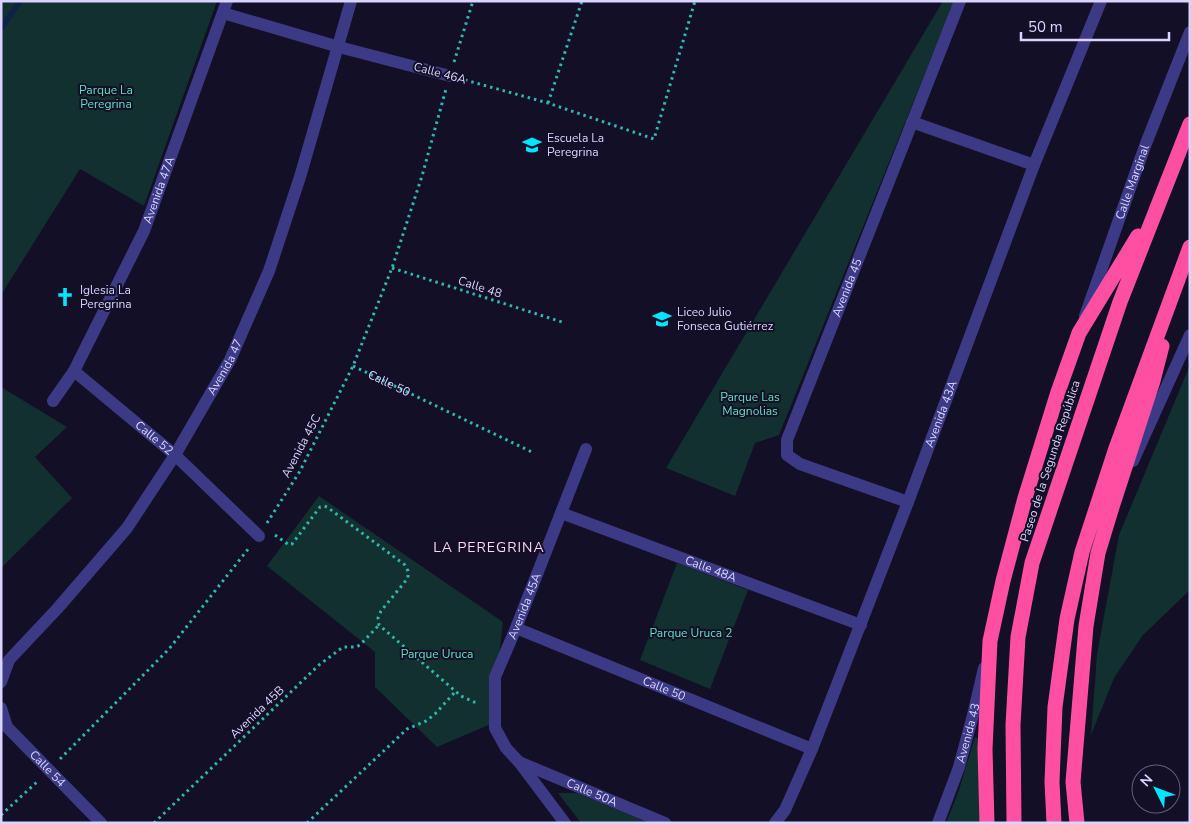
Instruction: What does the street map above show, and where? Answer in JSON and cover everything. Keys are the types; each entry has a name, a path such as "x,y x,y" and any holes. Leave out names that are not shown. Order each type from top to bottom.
{"highway":[{"name":"Paseo de la Segunda República","path":"1014,823 1012,725 1018,637 1032,563 1113,321 1190,124"},
{"path":"987,823 985,749 990,641 1025,498 1079,332 1159,203"},
{"path":"1077,823 1072,782 1086,626 1098,553 1153,381 1187,254"},
{"path":"1054,823 1052,782 1055,707 1067,619 1082,552 1116,448 1187,254"}],"street":[{"name":"Avenida 47","path":"1,682 9,660 57,609 127,528 175,456 230,360 269,272 300,177 351,1"},
{"name":"Avenida 45","path":"908,502 800,464 788,455 787,440 960,1"},
{"name":"Avenida 43A","path":"775,823 785,810 812,749 908,502 1034,165 1101,1"},
{"name":"Calle 46A","path":"225,7 339,47 450,76"},
{"name":"Avenida 47A","path":"74,370 144,231 225,7"},
{"name":"Calle Marginal","path":"1079,332 1145,146 1190,32"},
{"path":"912,122 1034,165"},
{"path":"1112,506 1190,336"},
{"path":"53,401 74,370"},
{"name":"Calle 52","path":"74,370 262,531"},
{"name":"Avenida 45A","path":"519,762 506,748 495,728 495,677 586,449"},
{"name":"Calle 48A","path":"561,512 861,625"},
{"name":"Calle 50","path":"516,628 812,749"},
{"name":"Avenida 43","path":"938,823 959,767 990,641"},
{"name":"Calle 54","path":"1,708 7,727 101,823"},
{"path":"519,762 565,823"},
{"name":"Calle 50A","path":"519,762 665,823"}],"path":[{"name":"Avenida 45C","path":"1,815 49,770 169,649 262,531 300,471 353,366 392,268 422,176 473,1"},
{"path":"548,102 582,1"},
{"name":"Calle 46A","path":"450,76 548,102 654,139 695,1"},
{"name":"Calle 48","path":"392,268 562,322"},
{"name":"Calle 50","path":"353,366 534,453"},
{"path":"262,531 289,545 292,544 320,507 327,506 405,565 408,571 408,578 381,611 378,618 379,625 461,696 474,702 495,702"},
{"name":"Avenida 45B","path":"154,823 319,665 343,647 356,647 360,645 379,625"},
{"path":"307,823 407,729 426,721 455,692"}],"green space":[{"name":"Parque La Peregrina","path":"1,1 217,1 144,206 80,169 1,295"},
{"name":"Parque Las Magnolias","path":"943,1 954,1 779,435 755,443 735,496 666,468"},
{"path":"1190,365 1190,590 1143,635 1114,678 1091,735 1097,654 1119,535"},
{"path":"1,387 67,427 35,457 72,498 1,568"},
{"name":"Parque Uruca","path":"319,496 503,622 491,724 437,747 375,687 375,652 267,566"},
{"name":"Parque Uruca 2","path":"677,563 748,590 710,689 640,660"},
{"path":"975,737 979,739 982,823 946,823 958,793"},
{"path":"558,793 577,793 649,823 581,823"}],"waterway":[{"path":"1,29 20,1"}],"place":[{"name":"Escuela La Peregrina","path":"532,145"},
{"name":"Iglesia La Peregrina","path":"65,297"},
{"name":"Liceo Julio Fonseca Gutiérrez","path":"662,319"}],"district":[{"name":"LA PEREGRINA","path":"489,547"}]}
